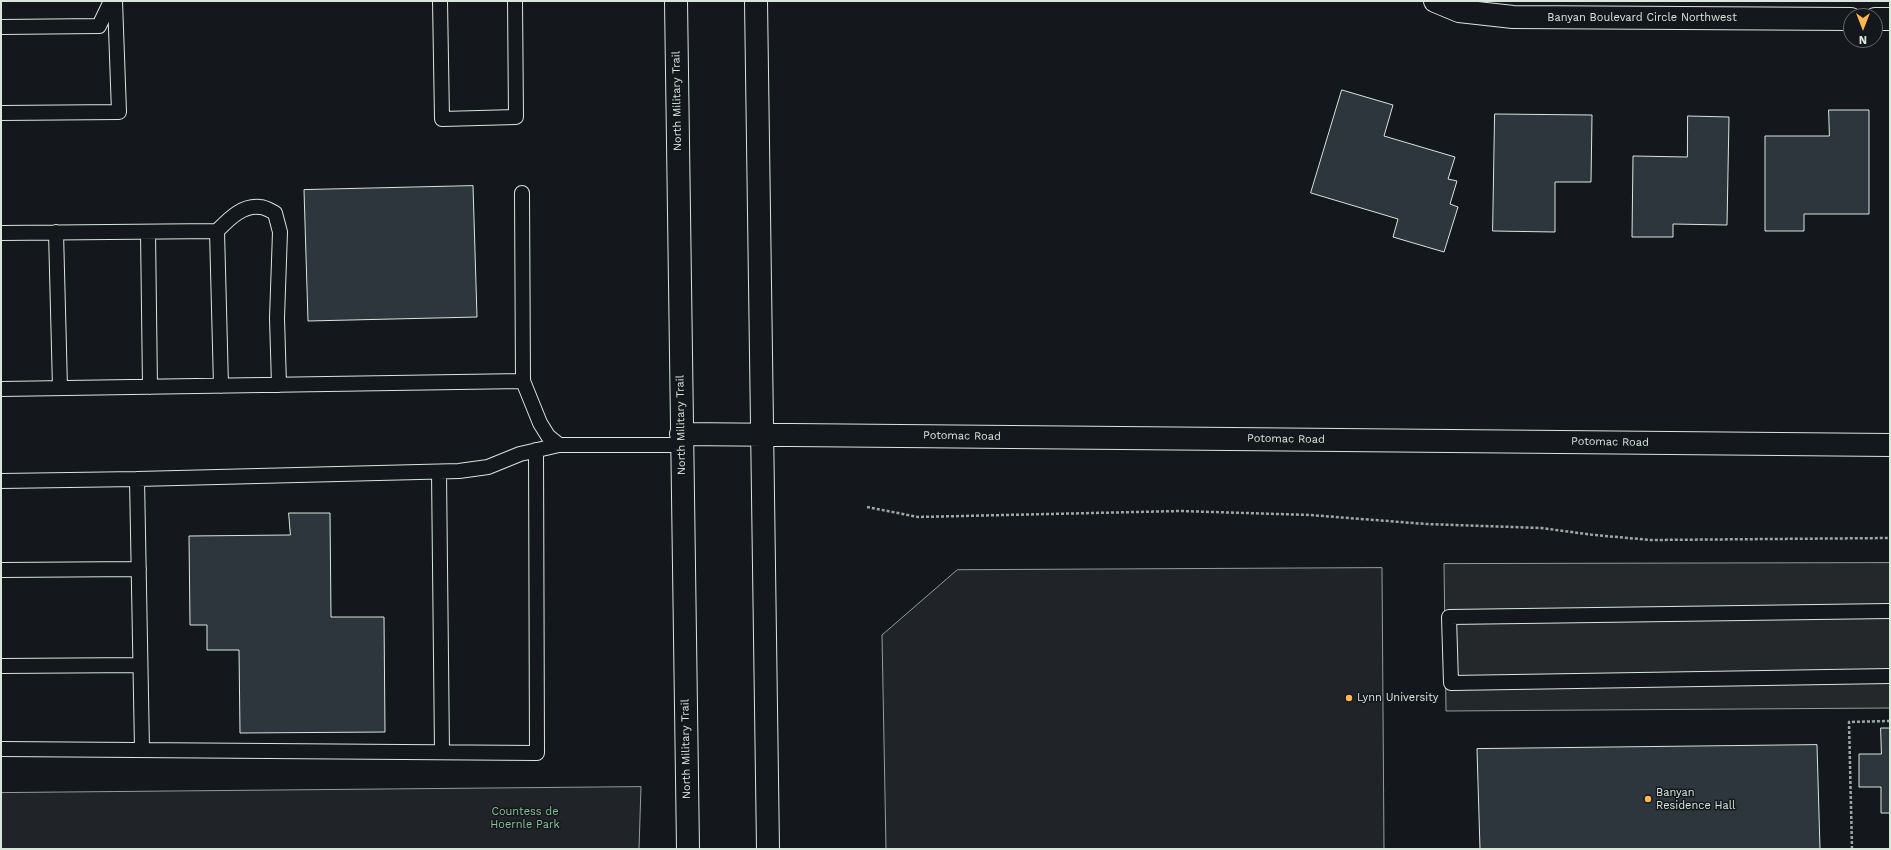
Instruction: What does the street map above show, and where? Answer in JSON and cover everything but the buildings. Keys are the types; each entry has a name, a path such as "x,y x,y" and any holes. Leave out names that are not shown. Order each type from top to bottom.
{"main road":[{"name":"North Military Trail","path":"676,1 681,440 688,849"},
{"path":"756,1 768,849"},
{"name":"Banyan Boulevard Circle Northwest","path":"1435,1 1459,11 1513,17 1843,19"},
{"name":"Potomac Road","path":"681,440 762,434 1890,445"}],"lane":[{"path":"1,27 99,26 111,1"},
{"path":"1,113 119,112 115,1"},
{"path":"440,1 442,119 516,117 516,1"},
{"path":"522,193 523,382 540,423 548,436 559,445"},
{"path":"1,233 217,230 245,209 261,207 275,213 280,232 277,318 279,386"},
{"path":"217,230 221,386"},
{"path":"56,232 60,388"},
{"path":"148,232 150,387"},
{"path":"1,389 523,382"},
{"path":"1,481 439,472 488,467 536,450 559,445 681,440"},
{"path":"1,749 537,753 536,450"},
{"path":"439,472 442,752"},
{"path":"137,479 142,749"},
{"path":"1,570 139,569"},
{"path":"1890,610 1449,617 1451,683 1890,676"},
{"path":"1,666 140,665"}],"path":[{"path":"867,507 918,517 1180,511 1310,515 1426,524 1541,528 1650,540 1890,538"},
{"path":"1852,849 1849,722 1890,721"}],"green space":[{"path":"1382,568 1384,849 886,849 882,635 957,570"},
{"name":"Countess de Hoernle Park","path":"641,787 639,849 1,849 1,793"}],"shaded area":[{"path":"1890,563 1890,708 1446,711 1444,564"}],"place":[{"name":"Lynn University","path":"1349,698"},
{"name":"Banyan Residence Hall","path":"1648,799"}]}
